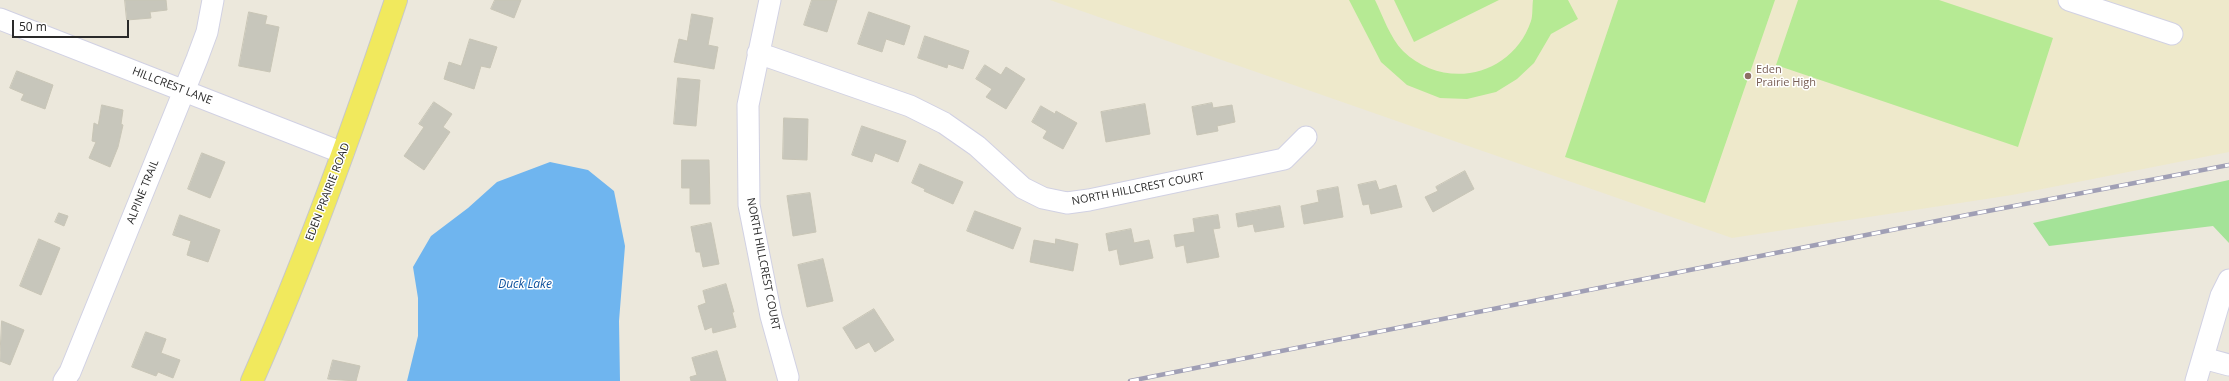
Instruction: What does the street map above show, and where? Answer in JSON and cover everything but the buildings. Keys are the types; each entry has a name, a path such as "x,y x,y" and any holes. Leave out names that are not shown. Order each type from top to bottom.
{"main road":[{"name":"EDEN PRAIRIE ROAD","path":"252,381 269,342 343,153 396,0"}],"street":[{"name":"ALPINE TRAIL","path":"64,381 70,372 184,91 207,32 213,0"},
{"name":"NORTH HILLCREST COURT","path":"770,0 748,105 749,205 771,316 788,377"},
{"path":"2069,0 2172,34"},
{"name":"HILLCREST LANE","path":"0,19 343,153"},
{"name":"NORTH HILLCREST COURT","path":"758,54 910,106 944,123 977,146 1023,188 1043,198 1067,203 1089,200 1284,159 1306,137"},
{"path":"2196,381 2221,296 2229,280"},
{"path":"2203,358 2229,365"}],"shaded area":[{"name":"Eden Prairie High","path":"1050,0 2229,0 2229,152 2012,195 1732,238"}],"green space":[{"path":"1349,0 1375,0 1394,40 1403,51 1419,63 1438,71 1457,74 1475,72 1493,66 1509,55 1522,40 1531,21 1533,0 1568,0 1578,19 1551,34 1534,63 1517,79 1496,92 1467,99 1440,98 1407,85 1381,62"},
{"path":"1394,0 1499,0 1414,42"},
{"path":"1618,0 1775,0 1705,203 1565,157"},
{"path":"1798,0 1939,0 2053,38 2018,147 1776,65"},
{"path":"2229,180 2229,243 2213,226 2049,246 2033,223"}],"water":[{"name":"Duck Lake","path":"550,162 588,170 614,191 625,246 619,321 620,381 407,381 418,336 418,298 413,267 431,236 468,208 497,182"}],"railway":[{"path":"1130,381 1967,215 2229,165"}],"place":[{"name":"Eden Prairie High","path":"1748,76"}]}
